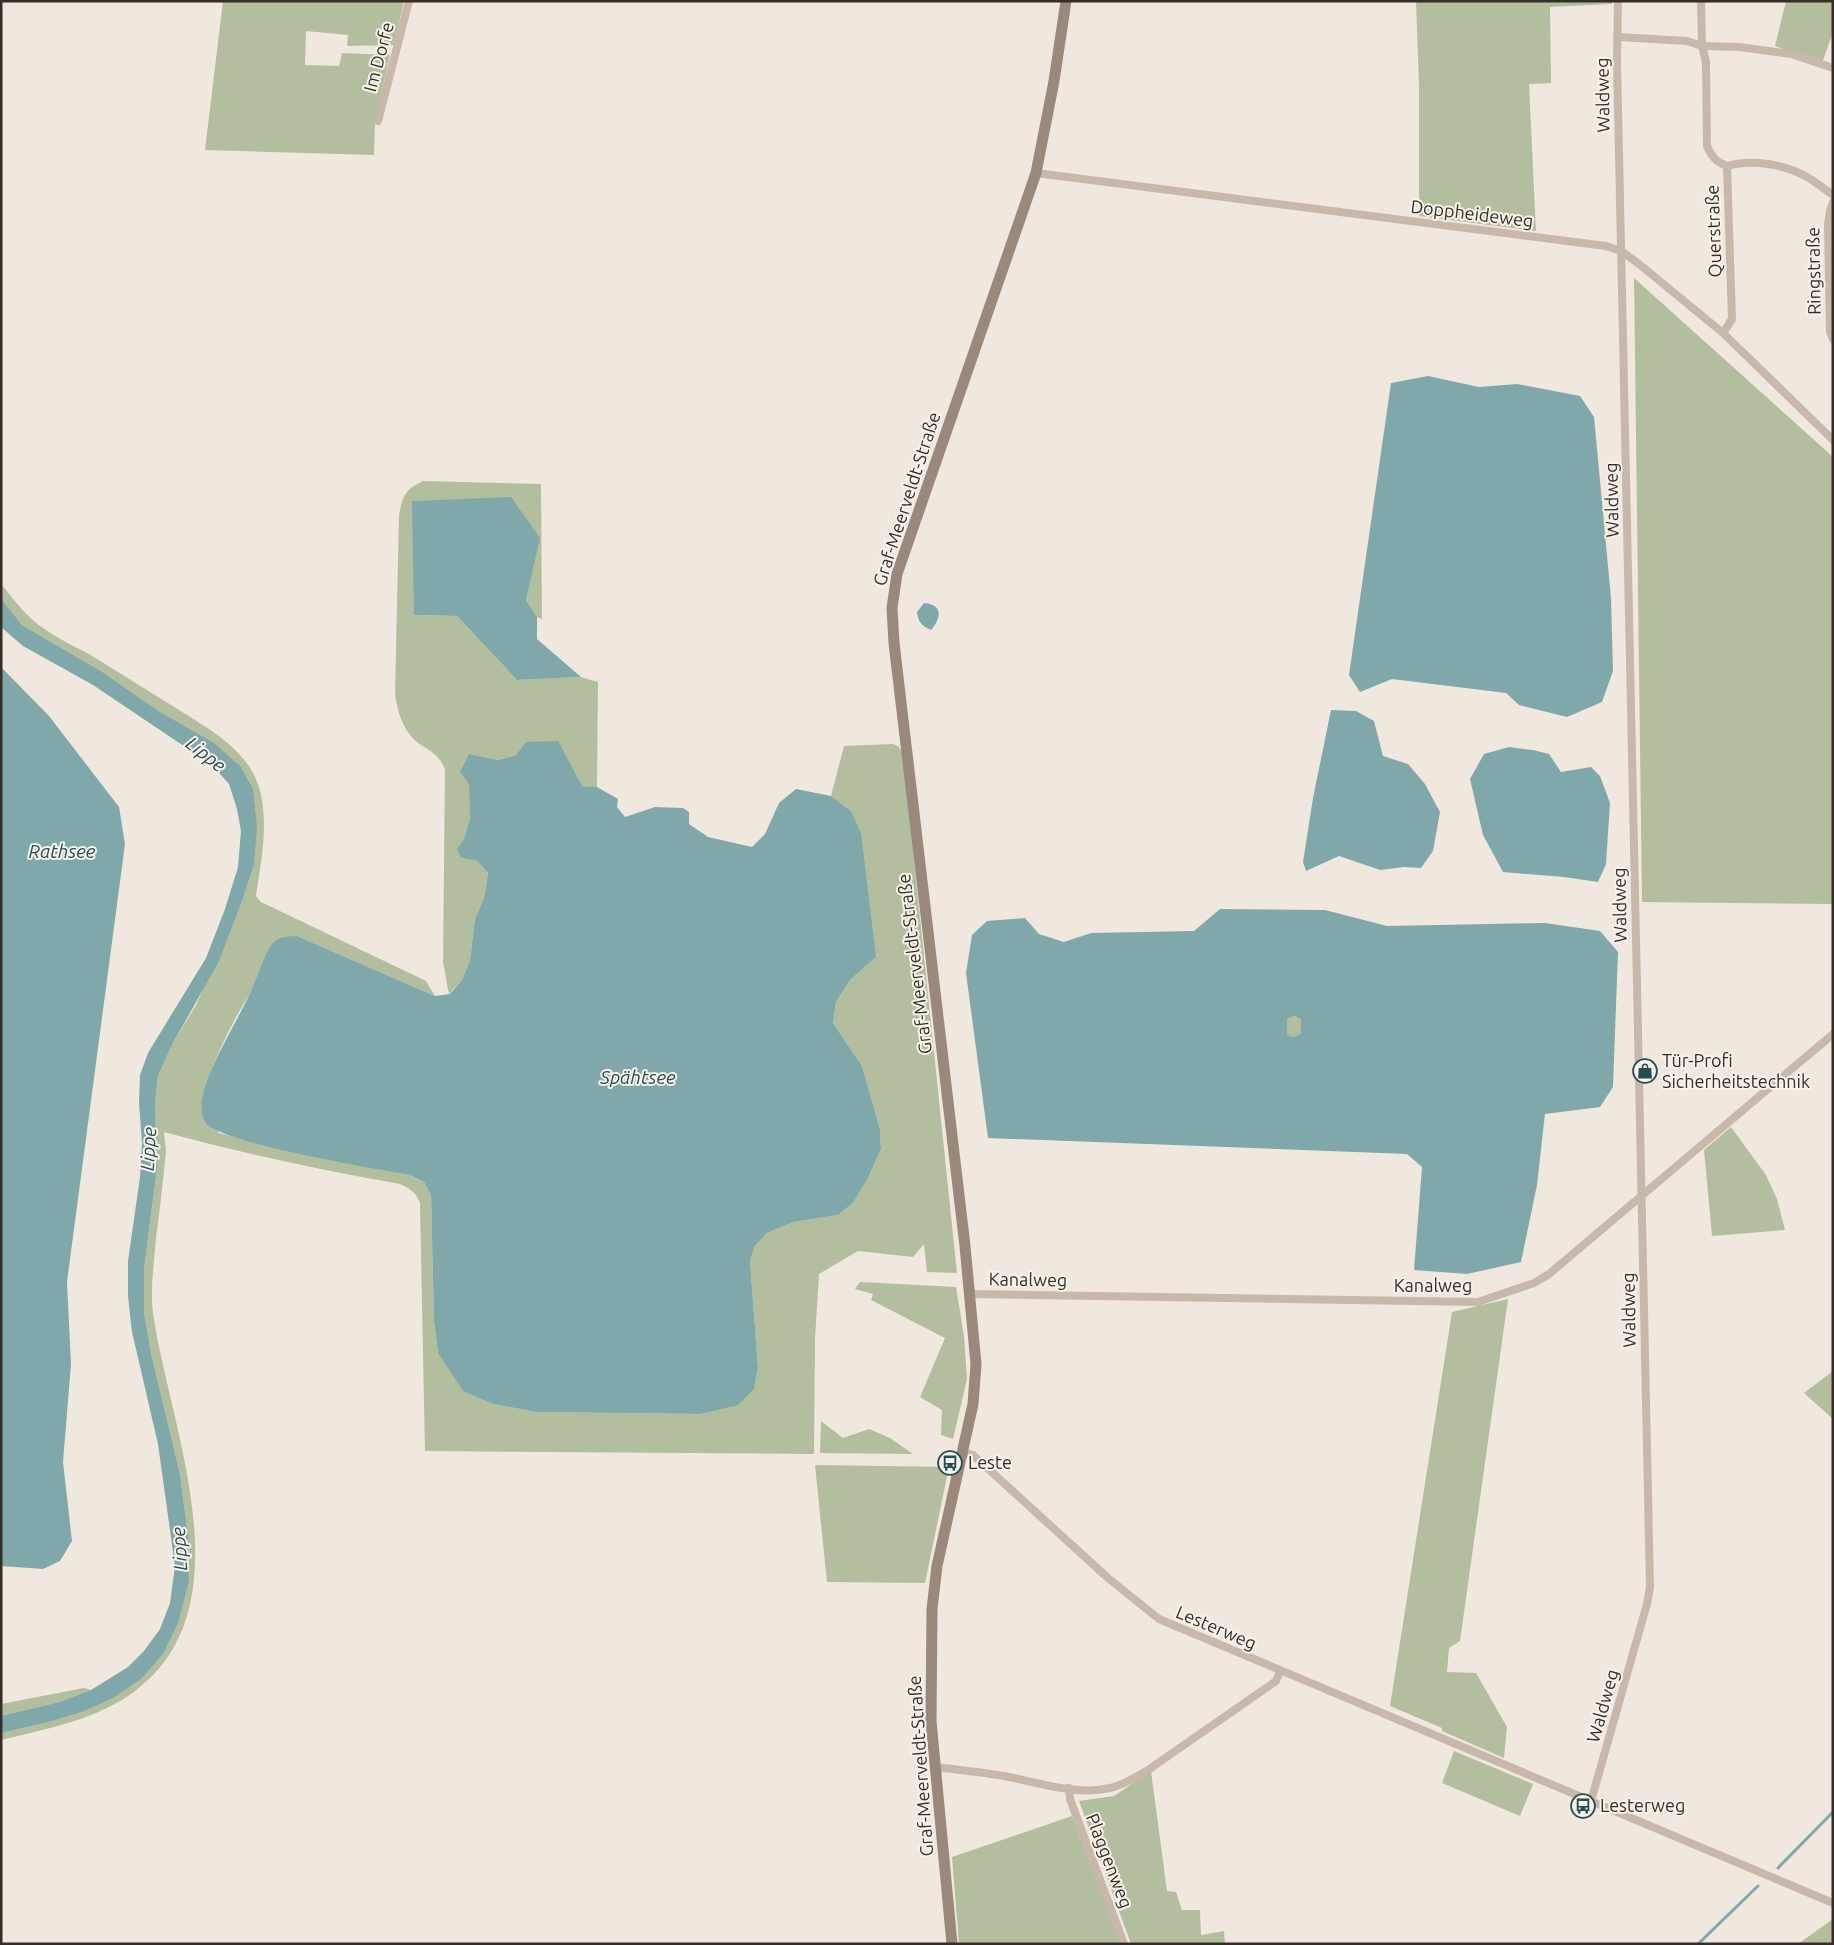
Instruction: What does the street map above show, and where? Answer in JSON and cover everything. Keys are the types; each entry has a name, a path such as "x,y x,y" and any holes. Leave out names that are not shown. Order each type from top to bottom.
{"main road":[{"name":"Graf-Meerveldt-Straße","path":"952,1944 930,1695 932,1610 934,1579 963,1452 976,1379 969,1294 894,643 892,608 897,574 1036,173 1054,81 1066,1"}],"street":[{"name":"Im Dorfe","path":"378,120 409,1"},
{"name":"Waldweg","path":"1591,1801 1648,1604 1650,1587 1617,61 1618,1"},
{"name":"Querstraße","path":"1701,1 1702,46 1706,62 1707,146 1715,160 1727,166 1732,318 1723,333"},
{"path":"1618,37 1687,41 1702,46 1739,47 1791,54 1833,68"},
{"path":"1727,166 1740,162 1787,168 1807,177 1833,195"},
{"name":"Doppheideweg","path":"1036,173 1606,246 1621,251 1723,333 1833,440"},
{"name":"Ringstraße","path":"1833,202 1828,224 1830,332 1833,339"},
{"name":"Kanalweg","path":"969,1294 1478,1302 1534,1283 1549,1274 1833,1034"},
{"name":"Lesterweg","path":"963,1452 973,1455 1108,1578 1159,1619 1833,1903"},
{"path":"936,1766 1069,1788 1110,1788 1131,1780 1148,1770 1276,1681 1280,1671"},
{"name":"Plaggenweg","path":"1069,1788 1070,1799 1124,1944"}],"green space":[{"path":"223,1 404,1 394,45 347,46 348,35 306,31 305,65 339,66 342,53 390,55 375,121 374,155 205,150"},
{"path":"1416,1 1612,1 1612,4 1550,7 1551,83 1529,84 1536,231 1419,216 1419,86"},
{"path":"1786,1 1833,1 1833,32 1822,63 1775,46"},
{"path":"1634,278 1833,457 1833,904 1642,902"},
{"path":"423,481 541,484 542,619 537,617 526,600 539,538 414,615 457,616 517,680 581,677 598,682 597,787 582,786 516,755 498,760 469,754 470,818 461,858 477,861 488,873 484,898 475,919 470,960 462,980 449,994 443,963 445,770 438,757 418,743 408,733 400,715 395,695 399,515 405,494 412,487"},
{"path":"1,584 22,609 39,625 202,725 228,743 249,766 261,795 263,808 263,846 256,896 261,902 426,981 435,996 297,936 261,978 242,1006 227,1034 208,1079 201,1109 219,1133 293,1152 410,1175 424,1182 431,1195 434,1321 438,1353 493,1404 536,1412 700,1414 754,1388 758,1368 750,1260 755,1246 767,1233 794,1222 838,1215 853,1203 867,1180 881,1149 880,1129 862,1066 833,1023 836,1002 850,980 876,957 851,811 831,796 844,746 893,744 899,747 903,755 957,1273 927,1272 924,1244 913,1257 858,1251 819,1274 815,1339 814,1454 425,1451 420,1203 415,1193 400,1184 281,1161 164,1132 166,1151 153,1266 152,1304 161,1358 184,1460 193,1512 195,1564 188,1612 169,1655 135,1691 120,1701 88,1716 1,1740 1,1733 82,1712 141,1679 189,1581 188,1535 180,1474 151,1353 144,1312 144,1269 157,1169 155,1102 158,1076 171,1047 196,1005 242,901 253,789 160,712 101,671 22,625 1,600"},
{"path":"1295,1016 1301,1018 1301,1035 1294,1037 1287,1035 1287,1019"},
{"path":"1731,1127 1766,1175 1777,1199 1785,1230 1712,1236 1704,1150"},
{"path":"860,1282 956,1287 964,1336 967,1379 953,1439 941,1435 942,1410 920,1397 945,1338 871,1300 873,1294 855,1289"},
{"path":"1508,1299 1460,1641 1449,1648 1447,1672 1476,1673 1507,1727 1504,1758 1442,1731 1442,1728 1390,1706 1452,1312"},
{"path":"1833,1371 1833,1419 1804,1393"},
{"path":"821,1421 843,1438 869,1429 890,1438 913,1454 820,1453"},
{"path":"815,1465 949,1467 925,1583 827,1582"},
{"path":"84,1688 91,1690 59,1702 1,1716 1,1704"},
{"path":"1454,1751 1533,1784 1520,1816 1442,1783"},
{"path":"1151,1771 1167,1891 1176,1892 1182,1910 1200,1910 1201,1935 1224,1931 1225,1944 1131,1944 1079,1801 1114,1796"},
{"path":"1072,1816 1121,1944 959,1944 952,1857"},
{"path":"1833,1919 1833,1944 1798,1944"}],"water":[{"path":"1428,376 1479,387 1517,384 1580,396 1594,417 1611,598 1613,671 1602,702 1567,717 1519,705 1506,693 1392,679 1360,692 1349,675 1391,383"},
{"path":"511,497 540,538 526,600 537,617 537,639 581,677 517,680 457,616 414,615 412,501"},
{"name":"Lippe","path":"1,599 22,625 101,671 160,712 214,743 240,766 253,789 257,826 254,864 242,901 219,961 171,1047 158,1076 155,1102 157,1169 144,1269 144,1312 151,1353 180,1474 188,1535 189,1581 178,1623 163,1654 141,1679 113,1698 82,1712 1,1733 1,1716 59,1702 91,1690 128,1667 144,1651 160,1629 170,1603 175,1566 158,1444 132,1332 128,1296 128,1261 140,1177 142,1144 139,1103 140,1075 148,1053 206,958 225,909 238,867 241,831 237,809 229,784 212,765 93,685 23,646 1,627"},
{"path":"924,603 935,606 938,609 937,621 931,630 925,627 918,618 917,612"},
{"name":"Rathsee","path":"1,667 49,716 119,807 125,844 67,1282 71,1364 63,1462 72,1541 60,1561 43,1569 1,1566"},
{"path":"1331,710 1356,711 1374,721 1383,756 1408,764 1425,784 1440,812 1433,851 1421,868 1404,867 1380,870 1339,856 1306,871 1303,862 1313,798"},
{"name":"Spähtsee","path":"558,741 582,786 597,787 618,799 617,807 625,817 655,807 683,808 689,812 689,824 708,837 752,847 765,834 779,803 796,789 831,796 851,811 861,833 876,957 850,980 836,1002 833,1023 862,1066 880,1129 881,1149 867,1180 853,1203 838,1215 794,1222 767,1233 755,1246 750,1260 758,1368 754,1389 738,1405 700,1414 536,1412 493,1404 463,1391 438,1353 434,1321 431,1195 424,1182 410,1175 301,1154 239,1139 217,1131 206,1123 202,1115 203,1094 214,1064 245,1003 267,952 278,939 297,936 435,996 450,994 462,980 470,960 475,919 484,898 488,873 477,861 461,858 457,849 464,839 470,818 469,784 460,772 469,754 498,760 516,755 526,742"},
{"path":"1509,747 1549,754 1561,772 1591,767 1600,776 1610,803 1606,864 1598,882 1503,872 1483,835 1470,779 1484,754"},
{"path":"1220,909 1325,910 1387,926 1545,923 1600,931 1618,952 1613,1087 1600,1107 1545,1114 1537,1185 1521,1262 1467,1274 1414,1270 1422,1167 1407,1154 988,1138 966,973 972,935 987,921 1025,918 1039,934 1064,942 1091,933 1194,931","holes":["1295,1016 1301,1019 1301,1034 1294,1037 1287,1035 1287,1019"]}],"waterway":[{"path":"1778,1868 1833,1812"},
{"path":"1698,1944 1758,1886"}],"place":[{"name":"Tür-Profi Sicherheitstechnik","path":"1645,1071"},
{"name":"Leste","path":"950,1463"},
{"name":"Lesterweg","path":"1583,1806"}]}
